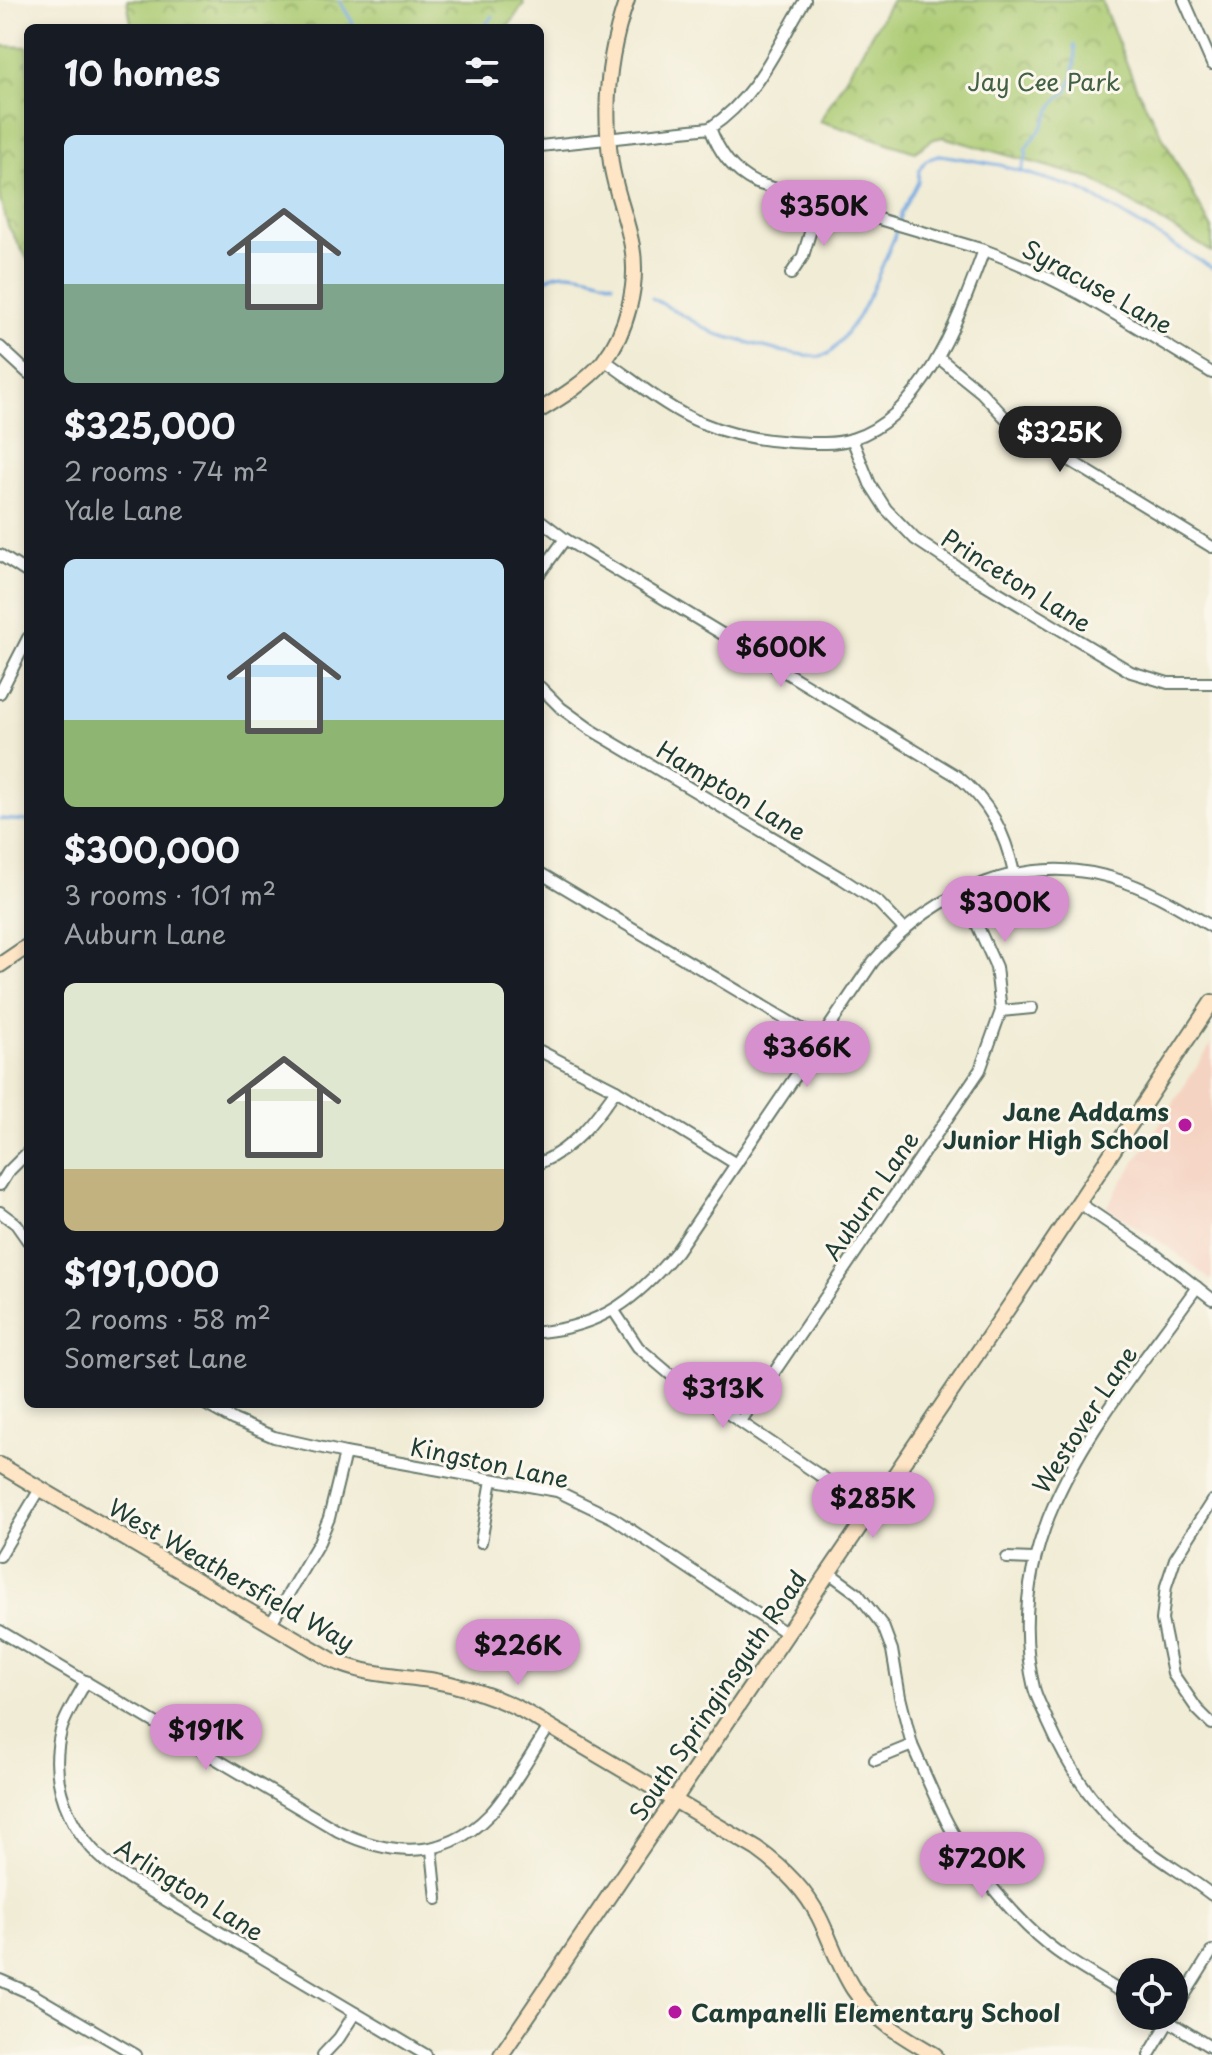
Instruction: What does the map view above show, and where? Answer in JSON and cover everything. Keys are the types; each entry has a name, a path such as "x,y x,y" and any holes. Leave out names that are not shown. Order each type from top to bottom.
{"street":[{"path":"544,407 584,381 604,360 631,300 634,272 632,248 614,180 608,137 607,88 610,63 627,0"},
{"path":"544,145 710,128 746,99 805,0"},
{"path":"1184,0 1212,64"},
{"name":"Syracuse Lane","path":"710,128 720,152 748,179 819,203 984,250 1030,267 1064,284 1212,373"},
{"path":"791,274 803,256 819,203"},
{"path":"604,360 699,422 722,430 763,440 804,443 852,439 883,423 899,409 939,358 961,312 984,250"},
{"path":"0,347 24,369"},
{"path":"939,358 981,392 1012,425 1212,547"},
{"name":"Princeton Lane","path":"852,439 870,484 886,509 907,532 933,553 1131,672 1168,683 1211,686"},
{"path":"544,523 565,539 957,776 979,795 993,814 1004,835 1014,873"},
{"path":"544,568 565,539"},
{"path":"0,555 24,570"},
{"path":"0,693 24,646"},
{"name":"Hampton Lane","path":"544,691 590,729 879,903 903,928"},
{"path":"544,1332 564,1329 614,1311 639,1294 663,1268 873,962 903,928 962,891 1014,873 1070,871 1114,878 1168,901 1212,927"},
{"path":"544,875 820,1040"},
{"name":"Auburn Lane","path":"741,1421 980,1070 1001,1011 996,967 962,891"},
{"path":"0,965 24,949"},
{"name":"South Springinsguth Road","path":"501,2055 1212,1002"},
{"path":"1001,1011 1032,1008"},
{"path":"544,1053 616,1090 736,1164"},
{"path":"544,1161 561,1152 588,1129 616,1090"},
{"path":"0,1185 24,1156"},
{"path":"1079,1203 1212,1299"},
{"path":"0,1212 16,1224 24,1235"},
{"name":"Westover Lane","path":"1197,1287 1071,1469 1052,1503 1033,1559 1027,1613 1034,1690 1058,1744 1083,1788 1136,1842 1212,1895"},
{"path":"614,1311 638,1347 651,1360 871,1510"},
{"name":"Kingston Lane","path":"212,1408 274,1437 345,1453 557,1491 613,1518 786,1633"},
{"path":"270,1625 319,1542 329,1518 345,1453"},
{"name":"West Weathersfield Way","path":"0,1465 342,1665 372,1674 429,1680 482,1692 520,1709 757,1849 790,1877 818,1915 845,1976 865,2004 897,2032 935,2055"},
{"path":"481,1542 492,1480"},
{"path":"0,1556 40,1489"},
{"path":"1212,1501 1175,1559 1166,1586 1162,1620 1173,1674 1197,1709 1212,1724"},
{"path":"1007,1558 1033,1559"},
{"path":"828,1572 858,1594 883,1626 892,1650 912,1745 946,1821 986,1879 1044,1941 1116,1988"},
{"path":"0,1631 353,1838 387,1848 432,1850 461,1837 491,1813 549,1727"},
{"name":"Arlington Lane","path":"86,1681 61,1730 58,1767 68,1813 94,1852 125,1876 426,2055"},
{"path":"875,1760 912,1745"},
{"path":"432,1850 437,1899"},
{"path":"1188,1987 1212,1951"},
{"path":"0,1980 32,1994 136,2055"},
{"path":"323,2055 339,2038 355,2013"},
{"path":"1149,2055 1162,2030"},
{"path":"1188,2030 1212,2048"}],"shaded area":[{"name":"Jane Addams Junior High School","path":"1212,1043 1212,1281 1168,1247 1106,1207"}],"green space":[{"path":"127,0 522,0 524,4 510,24 131,24"},
{"name":"Jay Cee Park","path":"892,0 1101,0 1137,89 1212,229 1212,252 1092,179 943,137 934,139 915,152 820,121"},
{"path":"0,46 24,47 24,253 8,226 0,200"}],"waterway":[{"path":"339,0 354,24"},
{"path":"486,24 493,16"},
{"path":"1021,171 1027,154 1025,150 1054,104 1067,92 1074,69 1074,45"},
{"path":"652,298 716,334 779,351 817,357 828,354 858,317 872,290 901,213 918,182 919,170 926,160 941,155 1000,165 1082,190 1212,268"},
{"path":"544,282 551,276 571,273 613,283"},
{"path":"0,819 24,821"}],"place":[{"name":"Jane Addams Junior High School","path":"1185,1125"},
{"name":"Campanelli Elementary School","path":"675,2012"}]}
